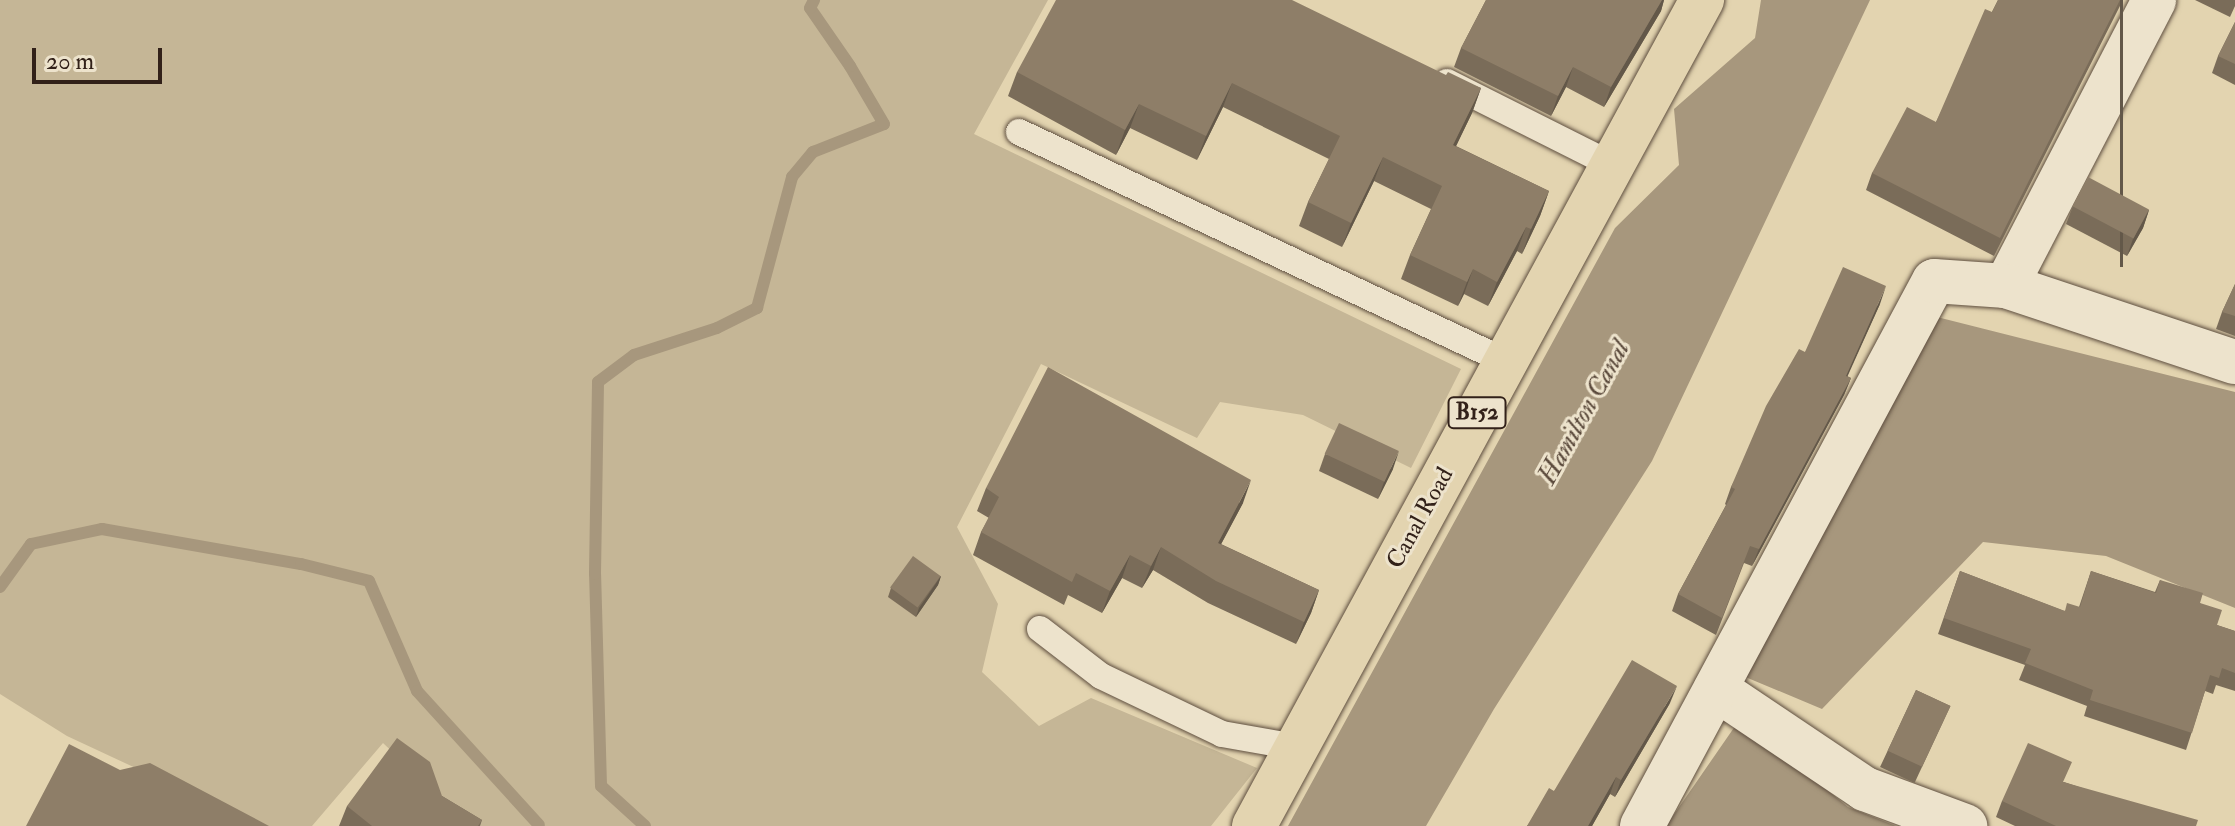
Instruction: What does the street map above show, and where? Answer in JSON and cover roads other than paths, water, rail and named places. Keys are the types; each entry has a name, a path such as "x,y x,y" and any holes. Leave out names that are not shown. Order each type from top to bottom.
{"main road":[{"name":"Canal Road","path":"1254,826 1702,0"}],"street":[{"path":"2006,286 2154,0"},
{"path":"1642,826 1934,281 2006,286 2235,362"},
{"path":"1716,689 1865,789 1965,826"}],"lane":[{"path":"1418,68 1612,165"},
{"path":"1019,132 1505,361"},
{"path":"1040,629 1101,676 1222,734 1296,747"}],"water":[{"name":"Hamilton Canal","path":"1761,0 1870,0 1652,461 1494,709 1426,826 1288,826 1615,228 1679,165 1674,109 1755,38"},
{"path":"1933,316 2235,392 2235,608 2106,556 1983,542 1822,709 1743,676"},
{"path":"1740,719 1848,807 1896,826 1666,826"}],"waterway":[{"path":"645,826 601,786 595,574 598,382 634,355 717,328 757,308 792,177 813,152 884,124 850,66 810,8 814,0"},
{"path":"0,587 31,544 102,529 301,564 369,581 417,691 539,825"}]}
